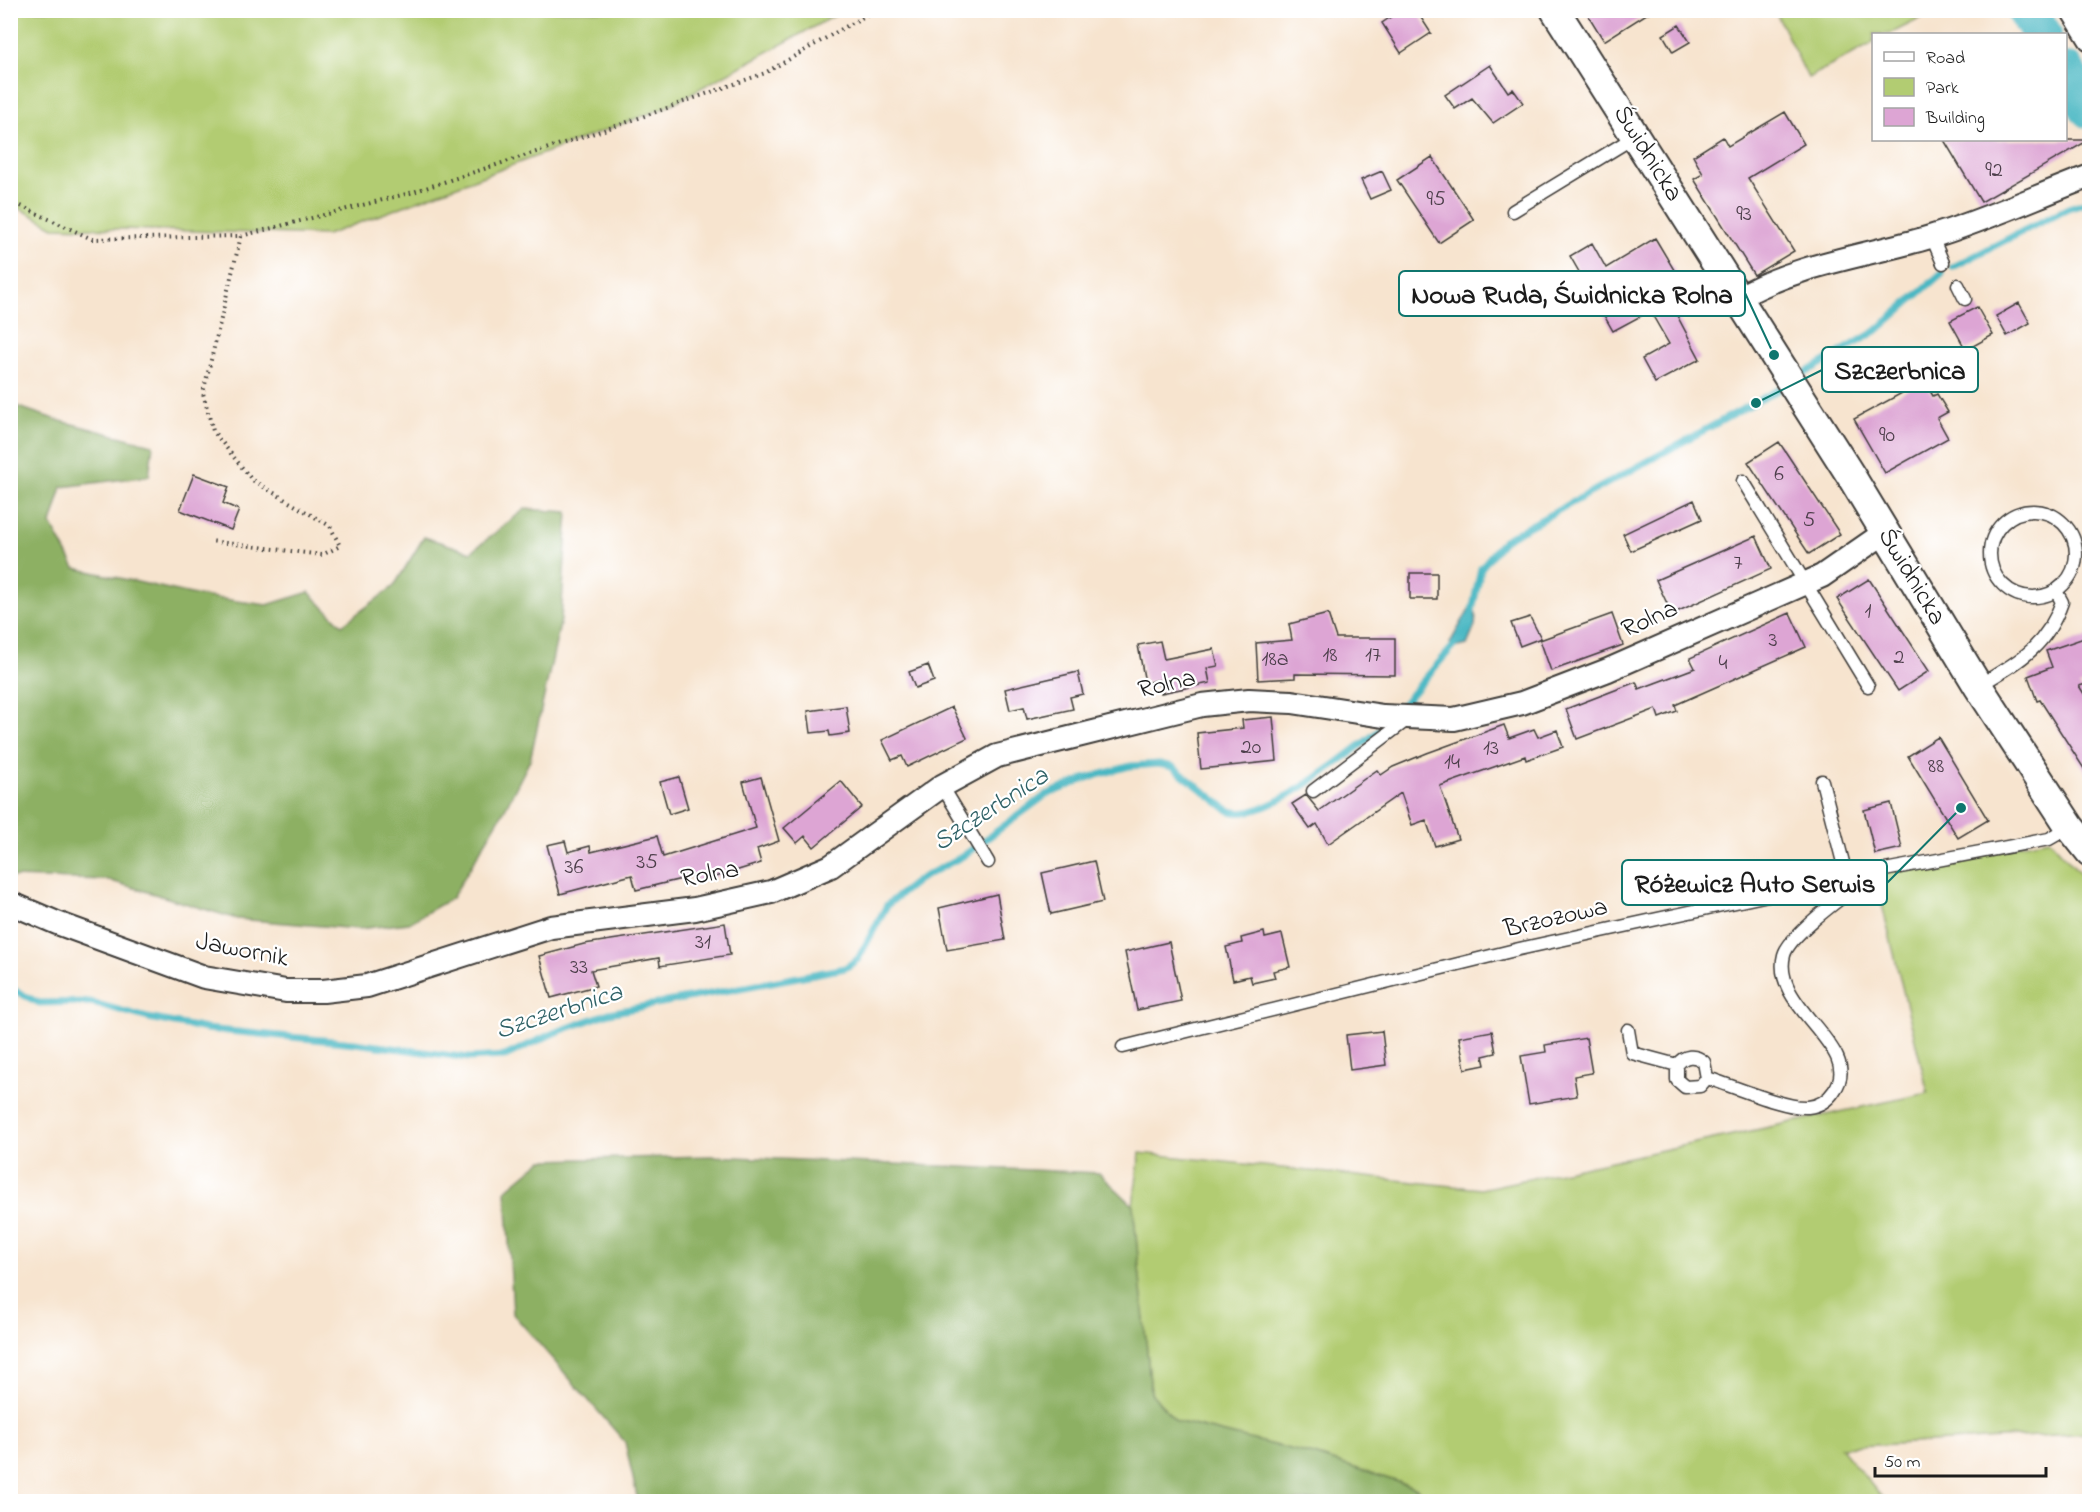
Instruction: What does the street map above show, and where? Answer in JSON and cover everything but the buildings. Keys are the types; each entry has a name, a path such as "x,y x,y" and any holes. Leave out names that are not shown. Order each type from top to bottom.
{"street":[{"name":"Świdnicka","path":"1555,10 1738,298 1978,686 2070,827 2090,852"},
{"path":"2072,10 2090,39"},
{"path":"1738,298 1762,285 1822,265 1932,237 2090,177"},
{"name":"Rolna","path":"469,951 551,927 695,909 771,892 831,867 942,786 997,756 1202,705 1249,700 1292,702 1409,719 1454,719 1522,703 1608,670 1805,584 1822,576 1884,533"},
{"name":"Jawornik","path":"10,903 57,923 204,977 286,991 323,991 367,986 469,951"}],"lane":[{"path":"1513,211 1636,136"},
{"path":"1932,237 1942,263"},
{"path":"1958,285 1965,299"},
{"path":"1743,481 1868,686"},
{"path":"2023,512 2044,512 2063,522 2069,530 2074,540 2076,561 2067,581 2056,591 2042,596 2027,597 2013,593 1997,577 1989,556 1991,541 1998,528 2009,517 2023,512"},
{"path":"1978,686 2042,642 2055,623 2062,602 2056,591"},
{"path":"1313,790 1409,719"},
{"path":"1822,781 1846,878"},
{"path":"942,786 988,862"},
{"name":"Brzozowa","path":"1123,1047 1520,949 1874,872 2049,839 2070,827"},
{"path":"1707,1078 1796,1106 1820,1104 1830,1097 1838,1087 1840,1062 1835,1051 1794,1002 1784,978 1782,965 1785,953 1800,933 1874,872"},
{"path":"1629,1030 1632,1053 1677,1065"},
{"path":"1689,1056 1700,1058 1707,1067 1707,1078 1700,1086 1685,1087 1675,1075 1677,1065 1689,1056"}],"path":[{"path":"10,201 92,239 241,236 410,193 619,125 765,73 875,10"},
{"path":"210,541 322,555 340,546 330,526 252,480 213,431 203,393 241,236"}],"green space":[{"path":"10,11 843,11 664,108 327,235 54,227 11,204"},
{"path":"1775,11 1935,11 1892,33 1872,33 1872,44 1808,78"},
{"path":"10,404 57,420 153,445 149,476 62,487 51,524 75,568 200,596 267,605 309,592 342,625 394,586 424,537 471,552 525,509 568,512 561,620 530,760 504,811 452,898 409,923 358,929 237,919 108,880 11,877"},
{"path":"2049,839 2089,883 2089,1433 1840,1447 1885,1501 1431,1501 1417,1488 1314,1455 1176,1421 1151,1393 1133,1205 1140,1153 1481,1189 1928,1093 1874,872"},
{"path":"711,1156 1099,1173 1133,1205 1151,1393 1176,1421 1314,1455 1417,1488 1431,1501 638,1501 625,1442 513,1314 506,1190 542,1160"}],"water":[{"path":"1469,609 1476,614 1475,626 1467,645 1453,648 1450,643"}],"waterway":[{"path":"2026,10 2041,33"},
{"path":"2067,74 2090,109"},
{"name":"Szczerbnica","path":"1953,267 2068,208 2090,201"},
{"name":"Szczerbnica","path":"1797,378 1876,331 1942,273"},
{"name":"Szczerbnica","path":"1471,616 1481,568 1504,540 1785,386"},
{"name":"Szczerbnica","path":"1396,712 1457,642"},
{"name":"Szczerbnica","path":"10,988 39,1003 90,1002 148,1018 206,1029 355,1043 469,1058 505,1056 556,1032 609,1013 845,968 858,959 887,905 918,880 963,856 1046,795 1087,778 1130,766 1159,764 1173,767 1228,810 1243,812 1262,808 1284,798 1329,769 1389,721"}],"place":[{"name":"Nowa Ruda, Świdnicka Rolna","path":"1774,355"},
{"name":"Szczerbnica","path":"1756,403"},
{"name":"Różewicz Auto Serwis","path":"1961,808"}]}
